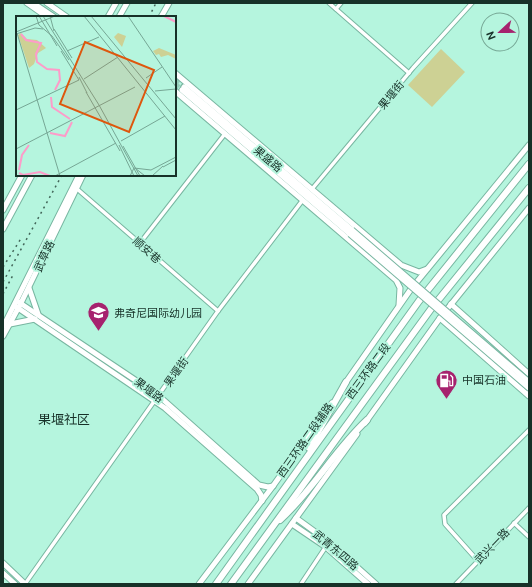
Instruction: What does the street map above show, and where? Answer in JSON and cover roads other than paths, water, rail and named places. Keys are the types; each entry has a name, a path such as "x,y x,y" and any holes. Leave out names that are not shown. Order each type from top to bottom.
{"highway":[{"name":"西三环路二段","path":"216,584 419,301 529,164"},
{"name":"西三环路二段","path":"231,584 431,309 529,188"},
{"path":"295,474 346,382"},
{"path":"270,530 298,505 348,438 367,420"}],"street":[{"path":"27,3 46,16"},
{"path":"33,3 52,16"},
{"path":"39,3 58,16"},
{"path":"47,3 66,16"},
{"path":"109,16 116,3"},
{"path":"120,16 127,3"},
{"path":"162,16 169,3"},
{"path":"166,16 172,3"},
{"path":"329,3 409,73"},
{"path":"336,9 341,3"},
{"name":"果堰街","path":"312,189 409,73 472,3"},
{"path":"176,74 401,265 419,272 428,268"},
{"name":"果盛路","path":"183,88 351,232"},
{"path":"176,92 224,135 396,280 401,294 398,309"},
{"path":"140,243 224,135"},
{"name":"西三环路二段辅路","path":"198,584 262,502 428,268 529,145"},
{"path":"261,146 269,163 286,187"},
{"path":"250,156 269,163 297,177"},
{"path":"3,210 21,176"},
{"path":"3,229 31,176"},
{"name":"武草路","path":"3,336 10,324 79,176"},
{"name":"武草路","path":"3,327 28,288 82,176"},
{"name":"顺安巷","path":"76,188 218,311"},
{"name":"果堰街","path":"25,584 218,311 302,200"},
{"path":"248,584 440,318 529,208"},
{"path":"351,232 529,382"},
{"path":"351,232 529,388"},
{"path":"10,324 37,316 28,288"},
{"name":"果堰路","path":"18,304 157,398 259,485 268,487 273,486"},
{"path":"451,304 529,374"},
{"path":"440,318 529,396"},
{"name":"果堰路","path":"157,398 256,489 262,502"},
{"path":"478,561 445,524 444,515 529,430"},
{"name":"武兴一路","path":"456,584 529,508"},
{"name":"武青东四路","path":"296,518 368,584"},
{"path":"514,523 529,537"},
{"name":"武青东四路","path":"292,524 327,545 376,584"},
{"path":"301,584 327,545"},
{"path":"3,564 25,584"},
{"path":"3,573 15,584"}],"tunnel":[{"path":"176,81 184,87"},
{"path":"176,85 182,90"}],"railway":[{"path":"150,16 156,3"},
{"path":"3,282 61,176"},
{"path":"3,267 22,237"},
{"path":"3,294 13,275"}],"place":[{"name":"弗奇尼国际幼儿园","path":"99,332"},
{"name":"中国石油","path":"447,400"}],"district":[{"name":"果堰社区","path":"64,419"}]}
